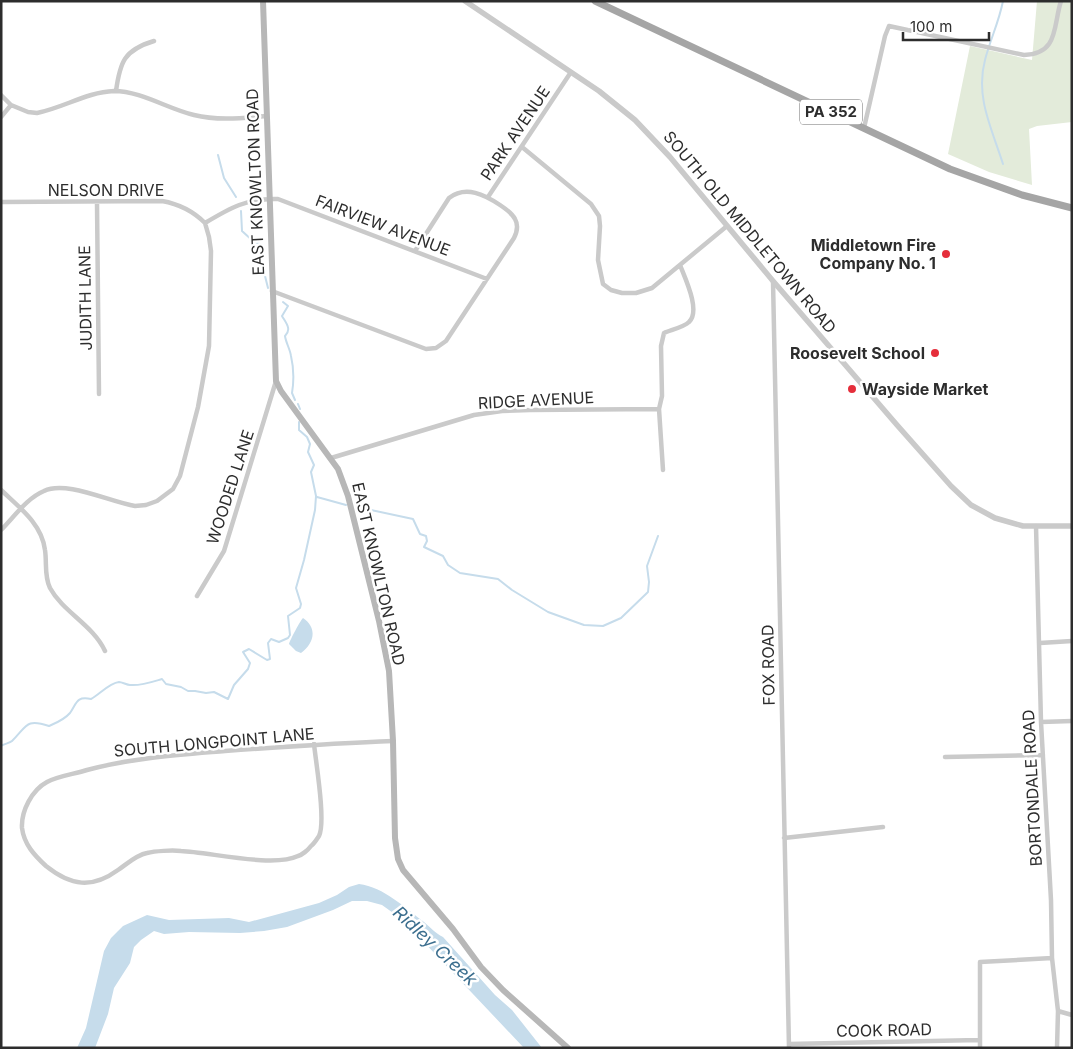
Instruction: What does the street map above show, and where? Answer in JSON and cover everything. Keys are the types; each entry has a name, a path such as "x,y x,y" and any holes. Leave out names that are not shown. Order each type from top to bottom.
{"main road":[{"name":"EAST KNOWLTON ROAD","path":"263,1 276,381 281,391 331,458 341,475 346,489 379,621 389,671 395,838 398,859 403,870 453,929 481,966 503,990 568,1048"},
{"name":"PA 352","path":"595,1 972,177 1022,195 1072,208"}],"street":[{"name":"SOUTH OLD MIDDLETOWN ROAD","path":"465,1 618,105 634,120 670,157 773,282 961,496 976,508 996,518 1023,526 1072,526"},
{"path":"864,128 885,36 889,26 1024,55 1035,55 1044,51 1050,44 1061,1"},
{"path":"116,91 118,72 124,58 137,47 154,41"},
{"name":"PARK AVENUE","path":"415,251 449,198 457,192 469,191 488,196 571,72"},
{"path":"1,95 12,105 28,112 37,113 95,94 116,91 134,94 187,113 204,117 223,119 267,116"},
{"path":"1,117 12,105"},
{"path":"522,147 591,204 599,216 598,260 603,284 611,290 636,294 652,288 727,226"},
{"path":"272,291 426,350 436,348 446,341 518,230 516,220 510,212 488,196"},
{"path":"1,530 45,490 68,488 135,506 157,501 173,488 180,476 198,407 209,346 211,251 210,237 205,223 236,205 269,198"},
{"name":"FAIRVIEW AVENUE","path":"269,198 278,199 487,279"},
{"name":"NELSON DRIVE","path":"1,202 162,201 188,209 205,223"},
{"name":"JUDITH LANE","path":"97,202 99,394"},
{"path":"663,470 659,409 662,396 661,346 664,333 689,323 694,305 680,265"},
{"name":"FOX ROAD","path":"773,282 789,1046"},
{"name":"WOODED LANE","path":"197,596 224,551 276,381"},
{"name":"RIDGE AVENUE","path":"331,458 474,415 530,410 659,409"},
{"path":"1,490 33,522 42,535 49,587 95,635 105,651"},
{"name":"BORTONDALE ROAD","path":"1036,526 1041,722 1052,958 1058,1011 1057,1048"},
{"path":"1040,643 1072,641"},
{"path":"1041,722 1072,721"},
{"name":"SOUTH LONGPOINT LANE","path":"314,744 321,815 320,835 310,847 298,856 284,860 262,860 180,850 147,853 133,859 103,880 89,884 56,874 39,860 24,839 22,825 30,799 36,790 48,781 117,762 173,755 314,744 393,741"},
{"path":"945,757 1043,755"},
{"path":"784,838 883,827"},
{"path":"980,1048 980,962 1052,958"},
{"path":"1058,1011 1072,1016"},
{"name":"COOK ROAD","path":"789,1046 979,1040"}],"green space":[{"path":"1037,1 1072,1 1072,122 1037,126 1029,129 1032,185 989,172 948,154 970,46 1032,60"}],"water":[{"path":"303,618 311,626 312,636 309,645 301,653 289,644"},
{"name":"Ridley Creek","path":"359,884 377,889 386,894 443,937 495,995 512,1010 542,1048 524,1048 403,920 382,905 367,901 352,901 287,927 264,931 164,934 154,931 134,947 130,963 114,988 108,1014 95,1048 77,1048 86,1028 104,951 111,938 123,926 147,915 169,920 229,918 249,922 319,903 349,887"}],"waterway":[{"path":"1003,1 985,60 982,87 986,113 1003,164"},
{"path":"218,155 224,178 236,197"},
{"path":"241,211 242,231 253,241 260,244 259,252 268,288"},
{"path":"283,302 288,306 282,316 288,328 285,336 292,361 292,393 295,400"},
{"path":"298,404 300,409"},
{"path":"1,746 11,742 31,723 49,726 60,721 70,713 80,699 91,699 119,682 138,685 162,679 166,684 181,687 188,691 214,692 228,699 234,685 248,669 250,663 243,652 249,649 267,660 270,659 268,643 271,639 279,642 288,638 290,635 288,616 300,608 301,604 296,588 315,510 316,496 311,472 314,465 308,452 310,444 307,437 299,430 299,422"},
{"path":"317,497 346,505"},
{"path":"357,507 413,519 420,534 426,536 427,541 424,547 443,556 448,565 460,573 498,579 548,612 584,625 603,626 621,618 648,592 647,566 658,536"}],"place":[{"name":"Middletown Fire Company No. 1","path":"946,254"},
{"name":"Roosevelt School","path":"935,353"},
{"name":"Wayside Market","path":"852,389"}]}
